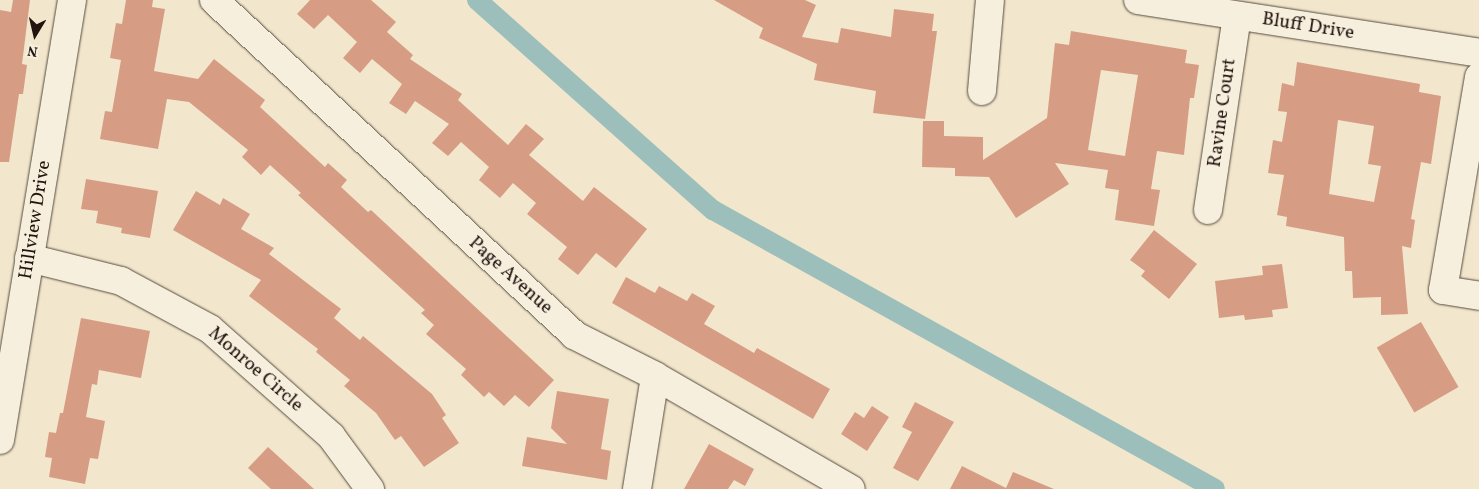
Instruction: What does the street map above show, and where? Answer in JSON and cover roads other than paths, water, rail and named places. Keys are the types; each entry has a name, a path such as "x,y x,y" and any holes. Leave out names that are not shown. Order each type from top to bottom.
{"street":[{"name":"Hillview Drive","path":"0,440 72,0"},
{"name":"Page Avenue","path":"214,0 574,335 654,376 851,489"},
{"path":"982,91 990,0"},
{"name":"Bluff Drive","path":"1138,0 1479,53"},
{"name":"Ravine Court","path":"1208,210 1237,16"},
{"path":"1479,78 1443,290 1479,296"},
{"name":"Monroe Circle","path":"29,258 121,281 210,329 331,436 370,489"},
{"path":"637,489 654,376"}],"waterway":[{"path":"477,0 713,210 1215,489"}]}
